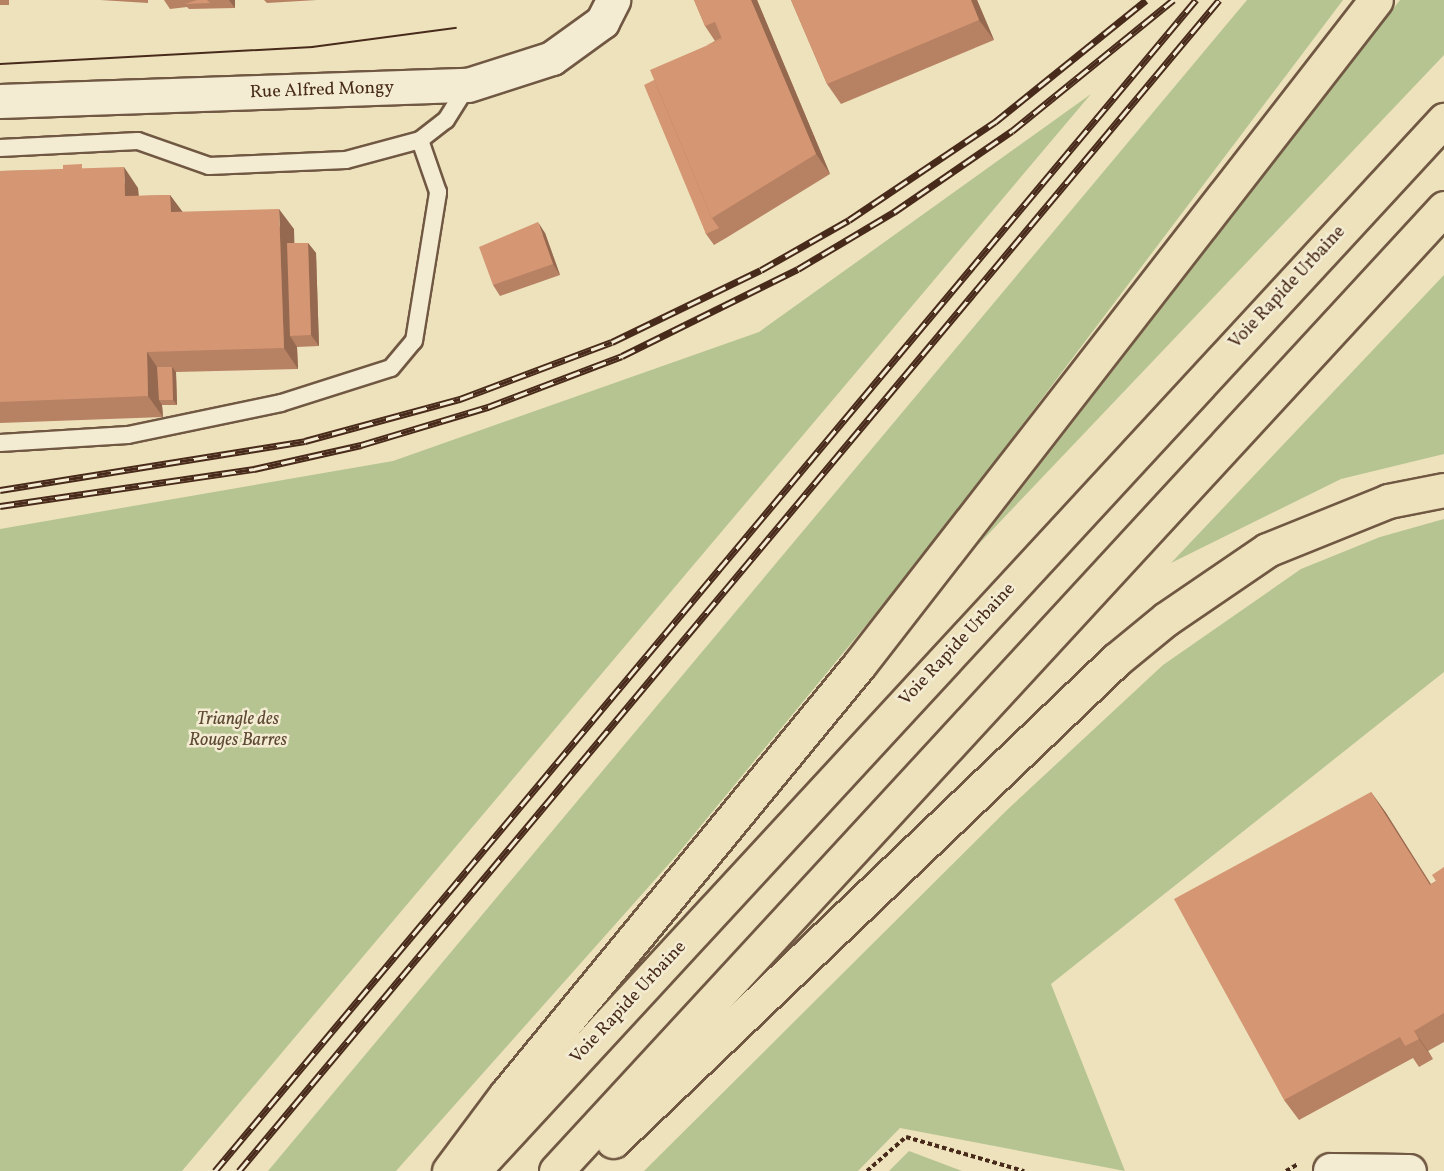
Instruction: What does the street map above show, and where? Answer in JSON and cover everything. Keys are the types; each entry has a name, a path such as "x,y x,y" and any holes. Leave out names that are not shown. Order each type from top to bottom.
{"highway":[{"path":"449,1171 505,1096 859,665 1376,0"},
{"name":"Voie Rapide Urbaine","path":"473,1171 1444,120"},
{"path":"556,1171 1444,208"},
{"path":"581,1171 1116,660 1166,619 1267,550 1388,501 1444,490"}],"street":[{"name":"Rue Alfred Mongy","path":"0,101 468,85 552,58 602,22 613,0"},
{"path":"1330,1170 1409,1171"}],"lane":[{"path":"0,148 138,141 209,166 346,160 420,140 446,120 468,85"},
{"path":"0,443 128,435 281,403 391,368 414,341 438,192 420,140"}],"path":[{"path":"867,1171 892,1144 919,1137 1024,1171"}],"green space":[{"path":"1247,0 1343,0 923,556 676,856 396,1171 268,1171"},
{"path":"1400,0 1444,0 1444,55 977,546"},
{"name":"Triangle des Rouges Barres","path":"1091,94 182,1171 0,1171 0,529 393,461 759,332"},
{"path":"1444,275 1444,454 1341,479 1171,563"},
{"path":"1444,519 1444,672 1051,984 1125,1171 900,1128 858,1171 644,1171 1008,809 1163,665 1301,569 1380,537"},
{"path":"909,1151 962,1171 889,1171"}],"building":[{"path":"207,0 210,3 185,4"},
{"path":"694,0 751,0 816,154 712,218 650,70 722,39 715,22 705,26"},
{"path":"791,0 971,0 979,20 827,84"},
{"path":"654,80 712,218 719,228 706,234 644,85"},
{"path":"82,164 82,169 63,169 63,165"},
{"path":"124,167 125,196 170,195 171,212 279,209 284,348 147,352 148,396 0,402 0,171"},
{"path":"538,222 553,264 493,285 479,247"},
{"path":"287,243 308,243 311,335 290,336"},
{"path":"157,367 172,367 173,400 159,400"},
{"path":"1371,792 1430,885 1436,881 1432,875 1444,867 1444,1013 1414,1031 1419,1039 1405,1046 1400,1037 1284,1100 1174,899"}],"tram line":[{"path":"0,64 313,47 456,28"}],"railway":[{"path":"0,490 305,441 460,399 612,342 761,270 849,220 995,122 1146,0"},
{"path":"0,506 254,469 361,445 488,407 622,356 798,269 894,212 1012,131 1173,0"},
{"path":"215,1171 1196,0"},
{"path":"239,1171 1219,0"}]}
